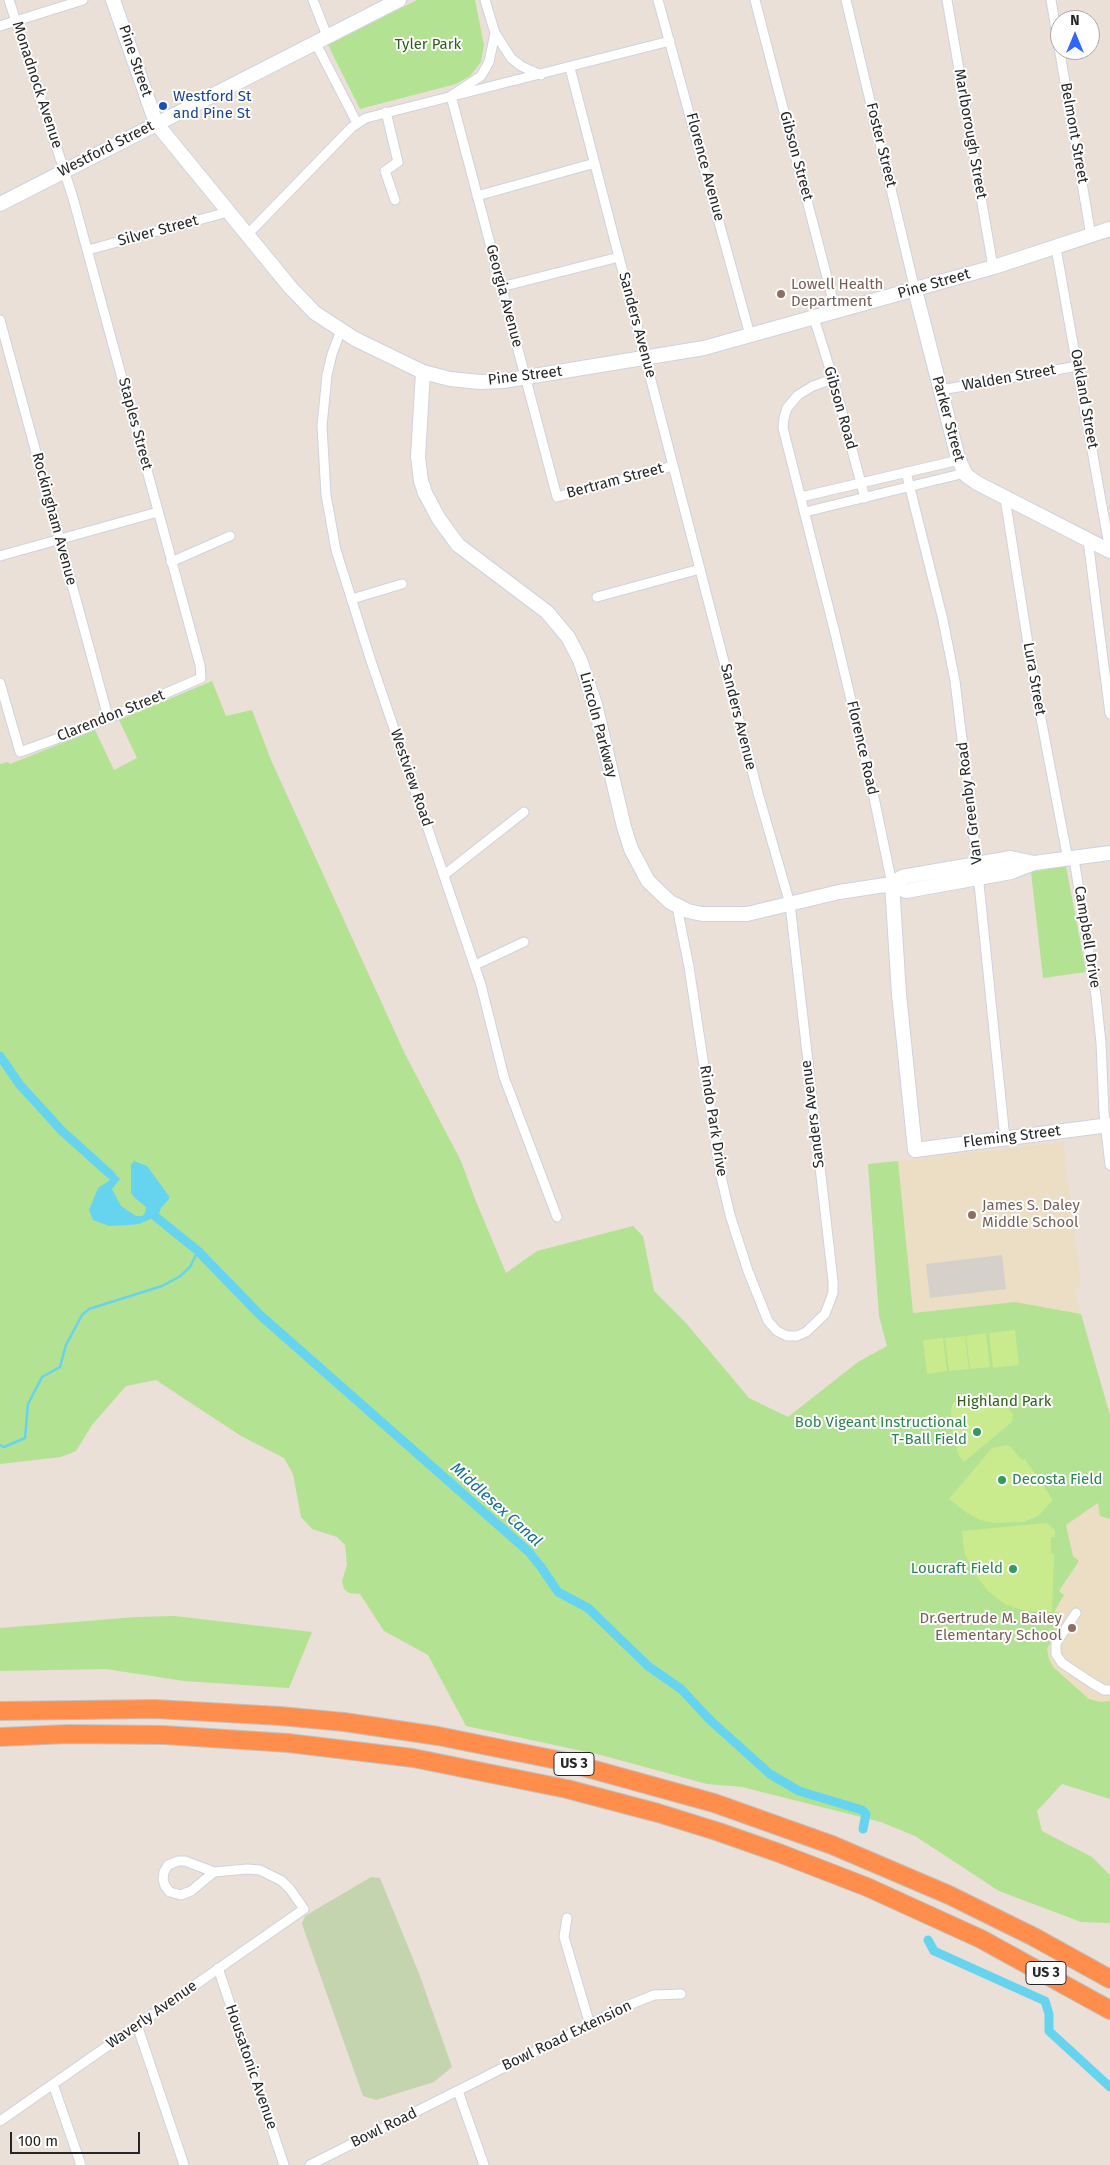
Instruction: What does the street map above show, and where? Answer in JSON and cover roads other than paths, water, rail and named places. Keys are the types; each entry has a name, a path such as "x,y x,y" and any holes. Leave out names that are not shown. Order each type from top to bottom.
{"highway":[{"name":"US 3","path":"0,1711 154,1709 296,1717 429,1734 562,1761 683,1794 832,1845 949,1895 1034,1937 1110,1979"},
{"name":"US 3","path":"0,1737 77,1734 225,1738 367,1752 507,1776 658,1813 779,1852 867,1887 981,1940 1110,2010"},
{"path":"981,1940 1110,2023"}],"street":[{"name":"Monadnock Avenue","path":"9,0 65,170"},
{"path":"0,26 83,0"},
{"name":"Pine Street","path":"114,0 156,124 305,304 341,330 423,372 450,379 480,382 526,378 704,348 915,290 1056,248 1110,229"},
{"path":"313,0 321,39 357,123"},
{"name":"Westford Street","path":"0,204 399,0"},
{"path":"485,0 495,33 501,45 520,66 542,75"},
{"name":"Florence Avenue","path":"658,0 750,335"},
{"name":"Gibson Street","path":"756,0 836,312"},
{"name":"Foster Street","path":"846,0 915,290"},
{"name":"Marlborough Street","path":"947,0 993,267"},
{"name":"Belmont Street","path":"1051,0 1091,236"},
{"path":"451,96 473,83 486,70 492,54 495,33"},
{"path":"247,235 357,123 366,118 670,42"},
{"name":"Sanders Avenue","path":"570,68 767,827 790,904 833,1293 825,1314 806,1332 797,1336 788,1336 774,1327"},
{"name":"Georgia Avenue","path":"451,96 557,496"},
{"path":"386,112 398,162 385,171 395,200"},
{"path":"477,196 595,163"},
{"name":"Staples Street","path":"65,170 200,664 201,678"},
{"name":"Silver Street","path":"88,250 228,212"},
{"name":"Oakland Street","path":"1056,248 1110,551"},
{"path":"501,287 619,257"},
{"name":"Parker Street","path":"915,290 958,460 965,474 977,483 1005,498 1110,551"},
{"name":"Gibson Road","path":"814,318 833,379 865,498"},
{"name":"Rockingham Avenue","path":"0,320 108,717"},
{"name":"Westview Road","path":"341,330 327,375 322,449 326,495 336,550 475,965 504,1077 557,1217"},
{"name":"Walden Street","path":"941,390 1078,366"},
{"name":"Lincoln Parkway","path":"423,372 418,456 421,481 425,493 439,519 458,546 547,612 568,637 580,660 595,704 624,828 631,850 648,881 662,896 677,906 702,914 754,913 839,892 892,884 906,891 978,871 1011,872 1034,863 1110,853"},
{"name":"Florence Road","path":"833,379 813,386 798,395 788,408 784,418 784,438 805,512 870,779 892,884 899,994 915,1150"},
{"path":"800,497 958,460"},
{"name":"Bertram Street","path":"557,496 673,466"},
{"name":"Van Greenby Road","path":"906,472 951,658 978,871 1005,1138"},
{"path":"805,512 965,474"},
{"name":"Lura Street","path":"1005,498 1034,682 1071,859"},
{"path":"0,556 158,512"},
{"path":"171,562 230,536"},
{"path":"1088,540 1110,714"},
{"path":"597,597 700,569"},
{"path":"352,599 402,584"},
{"name":"Clarendon Street","path":"0,683 20,752 81,730 201,678"},
{"path":"444,875 524,812"},
{"name":"Campbell Drive","path":"1071,859 1096,996 1110,1165"},
{"name":"Rindo Park Drive","path":"677,906 689,967 724,1192 760,1305 768,1321 774,1327"},
{"path":"475,965 524,942"},
{"name":"Fleming Street","path":"915,1150 1108,1125"},
{"path":"1076,1613 1056,1643 1056,1654 1062,1662 1092,1683 1104,1690 1110,1690"},
{"path":"178,1860 214,1872 191,1891 180,1895 167,1889 162,1879 168,1865 178,1860"},
{"name":"Waverly Avenue","path":"0,2121 304,1909 290,1889 271,1874 247,1869 214,1872"},
{"path":"567,1918 564,1936 590,2025"},
{"name":"Housatonic Avenue","path":"218,1968 284,2165"},
{"name":"Bowl Road Extension","path":"458,2091 544,2046 642,1999 654,1995 681,1994"},
{"path":"137,2025 184,2165"},
{"path":"53,2084 81,2165"},
{"path":"458,2091 484,2165"},
{"name":"Bowl Road","path":"310,2165 458,2091"}],"water":[{"path":"134,1161 147,1166 169,1196 158,1216 139,1224 129,1225 109,1226 93,1220 89,1210 98,1188 110,1180 112,1171 120,1179 112,1189 121,1206 136,1216 142,1216 145,1213 146,1207 131,1193 131,1165"}],"waterway":[{"path":"0,1056 20,1085 62,1131 111,1175"},
{"name":"Middlesex Canal","path":"156,1217 198,1251 260,1315 529,1552 558,1592 588,1608 648,1666 681,1689 711,1721 770,1774 799,1791 862,1810 866,1814 863,1829"},
{"path":"0,1445 4,1447 25,1438 28,1404 42,1377 60,1367 66,1345 82,1315 89,1309 162,1286 179,1277 190,1267 198,1251"},
{"name":"Middlesex Canal","path":"928,1940 934,1951 1045,2001 1049,2014 1049,2031 1110,2087"}],"place":[{"name":"Westford St and Pine St","path":"163,106"},
{"name":"Lowell Health Department","path":"781,294"},
{"name":"James S. Daley Middle School","path":"972,1215"},
{"name":"Bob Vigeant Instructional T-Ball Field","path":"977,1432"},
{"name":"Decosta Field","path":"1002,1480"},
{"name":"Loucraft Field","path":"1013,1569"},
{"name":"Dr.Gertrude M. Bailey Elementary School","path":"1072,1628"}],"park label":[{"name":"Tyler Park","path":"428,45"},
{"name":"Highland Park","path":"1004,1402"}]}
